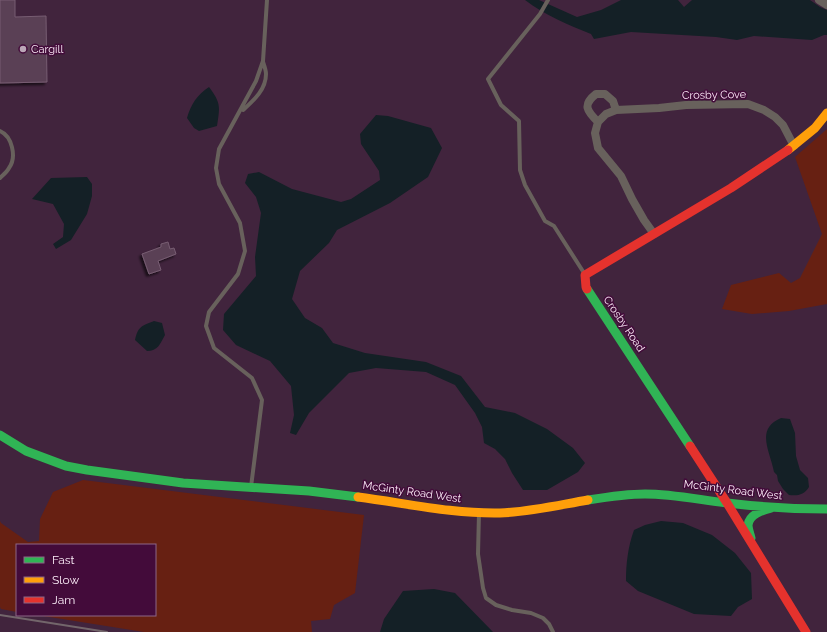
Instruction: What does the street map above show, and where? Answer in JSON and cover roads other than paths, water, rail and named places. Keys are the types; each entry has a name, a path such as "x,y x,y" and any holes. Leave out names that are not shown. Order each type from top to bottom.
{"main road":[{"path":"585,275 731,188 794,146 815,128 827,112"},
{"name":"Crosby Road","path":"585,275 586,287 759,553 806,632"},
{"name":"McGinty Road West","path":"0,435 26,451 66,466 183,483 309,491 439,509 501,513 532,510 619,495 644,494 669,495 727,503 773,507 827,509"},
{"path":"759,553 751,537 748,524 755,514 767,508 773,507"}],"street":[{"path":"819,0 827,5"},
{"path":"616,110 613,101 606,94 596,94 588,100 587,107 591,115 598,122 595,133 598,148 621,176 644,220 654,234"},
{"name":"Crosby Cove","path":"598,122 606,114 616,110 686,105 748,104 764,110 775,117 783,125 794,146"}],"lane":[{"path":"251,487 262,400 252,378 214,348 206,326 209,312 238,274 245,252 240,223 219,184 216,168 218,149 256,81 263,61 267,0"},
{"path":"548,0 540,14 488,79 501,105 518,121 520,170 525,185 545,221 554,226 585,275"},
{"path":"239,113 258,95 264,83 266,74 263,61"},
{"path":"0,131 3,132 12,144 13,153 10,167 0,178"},
{"path":"479,512 478,554 486,598 496,605 512,610 531,613 543,618 549,624 553,632"}],"railway":[{"path":"0,615 107,632"}],"place":[{"name":"Cargill","path":"23,49"}]}
